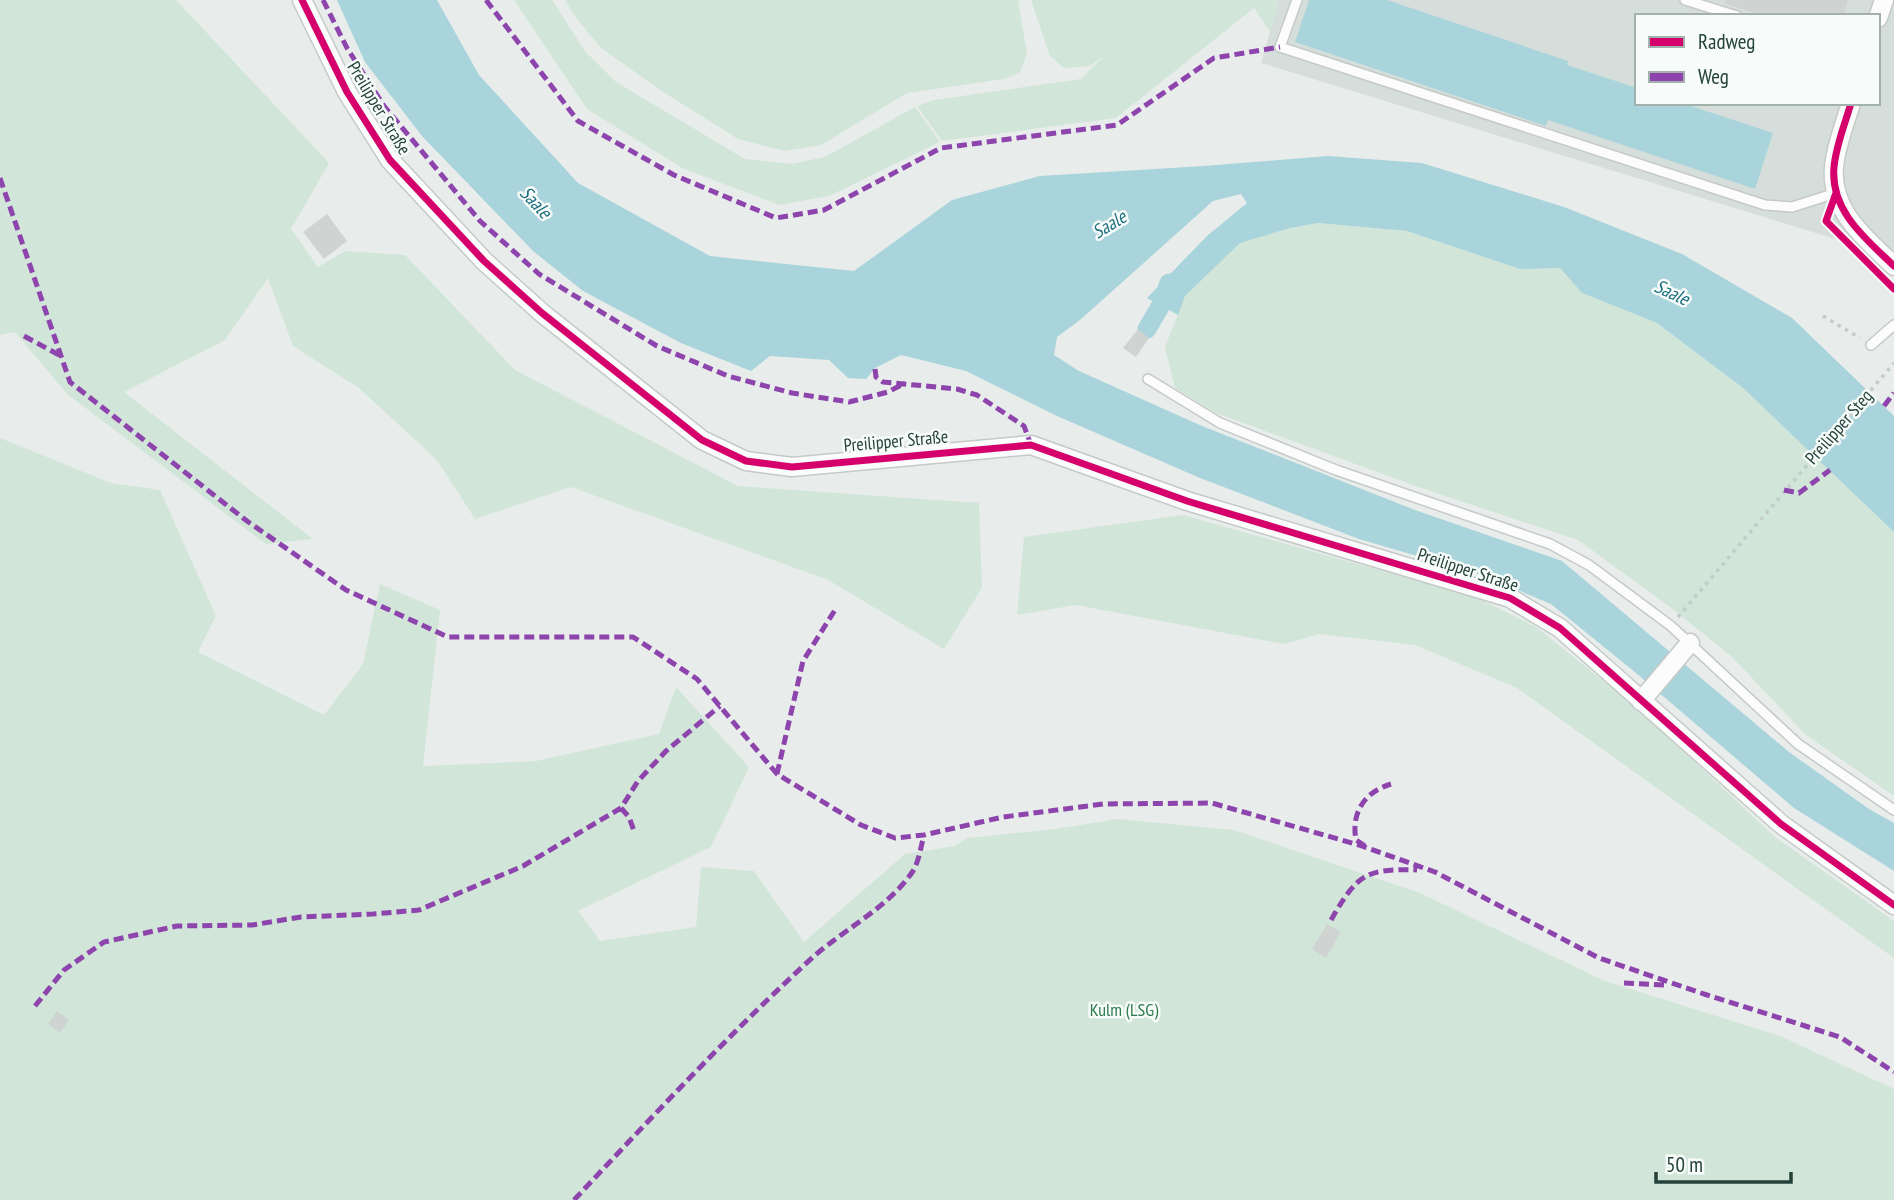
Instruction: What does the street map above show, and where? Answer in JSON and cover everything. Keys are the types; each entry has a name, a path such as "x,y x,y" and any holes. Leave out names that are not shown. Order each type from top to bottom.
{"street":[{"name":"Preilipper Straße","path":"302,0 347,92 390,160 484,261 542,313 702,440 746,461 792,467 1031,444 1187,501 1510,598 1560,628 1644,697 1781,824 1894,905"},
{"path":"1850,105 1834,168 1836,193 1856,229 1894,266"},
{"path":"1644,697 1686,647"}],"lane":[{"path":"1297,0 1280,47 1765,205 1792,206 1836,193"},
{"path":"1685,0 1730,14"},
{"path":"1871,345 1894,325"},
{"path":"1148,379 1220,423 1336,470 1550,544 1589,565 1671,625 1686,647 1798,744 1894,810"}],"path":[{"path":"1823,316 1871,345"}],"shaded area":[{"path":"1279,0 1894,0 1894,257 1261,63"}],"green space":[{"path":"0,0 176,0 329,163 291,229 318,267 345,251 405,255 515,370 738,486 979,503 982,588 944,649 828,580 571,487 475,519 437,460 359,388 293,346 268,278 225,340 124,392 313,539 266,544 67,394 15,332 0,335"},
{"path":"514,0 552,0 585,51 616,82 745,159 791,164 825,157 915,107 940,142 829,196 779,205 682,168 587,109"},
{"path":"565,0 1018,0 1027,54 1020,72 1004,79 907,93 821,145 785,151 738,139 663,92 601,48"},
{"path":"1031,0 1279,0 1270,32 1254,8 1116,118 942,141 917,106 934,100 1081,79 1104,56 1090,66 1064,68 1050,56"},
{"path":"1318,223 1407,231 1520,269 1560,268 1582,293 1657,323 1743,388 1894,532 1894,796 1806,735 1731,656 1670,607 1578,540 1421,488 1216,413 1175,388 1165,347 1185,296 1240,243 1290,228"},
{"name":"Kulm (LSG)","path":"0,438 111,483 160,490 216,616 198,652 324,715 363,664 380,584 440,610 423,766 536,761 659,734 676,687 749,767 711,847 578,911 600,941 696,927 701,867 754,871 804,942 905,854 955,846 967,838 1118,819 1234,830 1420,893 1605,981 1780,1036 1894,1089 1894,1200 0,1200"},
{"path":"1183,515 1475,597 1536,627 1636,707 1775,837 1894,921 1894,958 1517,688 1415,645 1319,634 1284,644 1076,605 1017,615 1024,537"}],"water":[{"name":"Saale","path":"337,0 437,0 479,75 578,183 710,256 854,271 952,200 1040,176 1328,156 1422,163 1564,207 1682,254 1792,318 1894,416 1894,532 1743,388 1657,323 1582,293 1560,268 1520,269 1407,231 1318,223 1290,228 1240,243 1185,296 1178,315 1147,298 1207,236 1247,203 1241,194 1213,201 1080,320 1057,337 1054,355 1079,371 1202,426 1415,510 1562,561 1789,752 1869,809 1894,823 1894,871 1794,808 1551,604 1482,575 1359,539 1200,478 1057,416 966,371 901,355 875,368 866,379 848,378 829,360 770,356 751,371 681,343 583,291 533,251 422,136 365,62"},
{"path":"1309,0 1387,0 1568,61 1567,65 1635,87 1635,105 1688,105 1773,133 1755,189 1548,120 1546,126 1295,42"}],"building":[{"path":"1725,0 1848,0 1844,14 1758,14 1724,3"},
{"path":"327,214 347,241 324,259 303,232"},
{"path":"1138,329 1149,338 1136,357 1123,348"},
{"path":"1327,924 1341,932 1326,958 1312,949"},
{"path":"57,1011 69,1020 60,1033 48,1024"}],"waterway":[{"path":"1147,329 1161,305 1169,283"}],"marked path":[{"path":"323,0 347,48 384,106 480,221 539,274 657,346 728,376 792,393 849,402 888,392 905,383"},
{"path":"486,0 578,121 674,175 776,218 824,210 941,148 1117,125 1214,58 1280,47"},
{"path":"0,178 70,382 247,521 346,590 448,637 633,637 697,679 777,774 861,825 895,838 924,835 1003,817 1103,804 1212,803 1359,845 1435,872 1599,958 1840,1037 1894,1072"},
{"path":"24,336 61,356"},
{"path":"875,369 876,377 883,382 957,389 977,395 1024,426 1031,445"},
{"path":"1884,406 1894,393"},
{"path":"1784,490 1799,493 1830,470"},
{"path":"777,774 803,661 835,610"},
{"path":"35,1006 64,970 104,942 177,926 252,925 301,917 419,910 523,866 621,808 638,781 666,751 720,706"},
{"path":"1365,846 1356,840 1358,813 1373,792 1391,784"},
{"path":"621,808 629,817 634,831"},
{"path":"574,1200 691,1076 782,986 826,946 892,896 913,871 924,835"},
{"path":"1331,920 1348,893 1364,877 1385,871 1417,870"},
{"path":"1624,983 1665,985"}],"cycle path":[{"path":"302,0 347,92 390,160 484,261 542,313 702,440 746,461 792,467 1031,445 1187,501 1510,598 1560,628 1781,824 1894,905"},
{"path":"1850,105 1835,159 1834,183 1844,211 1852,223 1894,266"},
{"path":"1836,193 1826,221 1894,289"}]}
